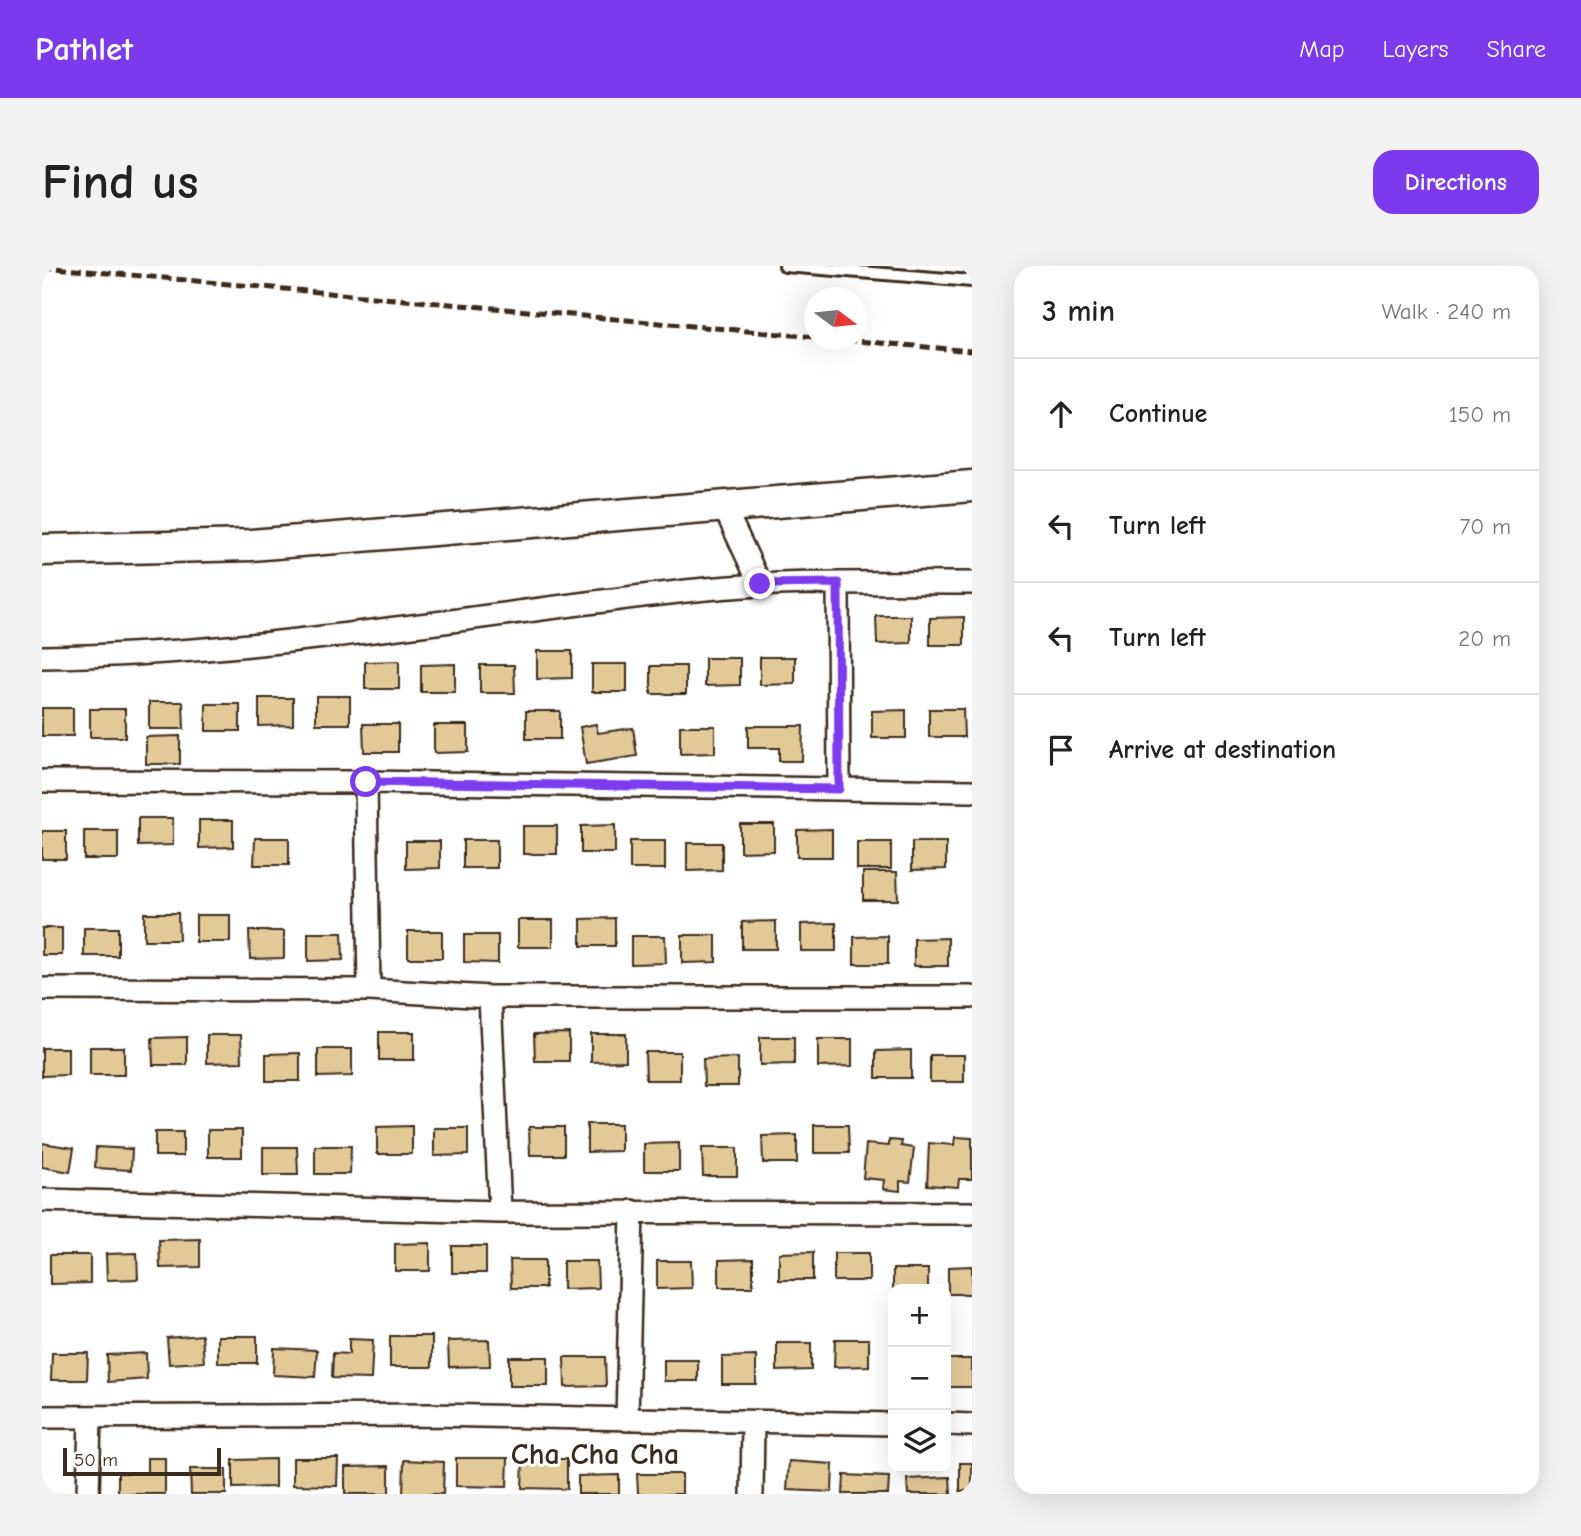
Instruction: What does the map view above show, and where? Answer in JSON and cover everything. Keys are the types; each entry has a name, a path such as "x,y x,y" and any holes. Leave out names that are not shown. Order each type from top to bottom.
{"street":[{"path":"42,550 251,545 972,486"},
{"path":"723,505 760,584"},
{"path":"838,583 839,789"},
{"path":"42,656 179,652 404,628 687,590 760,584 972,583"},
{"path":"42,781 366,782 972,791"},
{"path":"366,782 369,990"},
{"path":"42,989 369,990 490,997 972,997"},
{"path":"490,997 500,1212"},
{"path":"42,1200 500,1212 972,1213"},
{"path":"627,1420 632,1211"},
{"path":"42,1417 392,1415 888,1424"},
{"path":"88,1494 90,1418"},
{"path":"752,1494 753,1422"},
{"path":"951,1424 972,1425"}],"lane":[{"path":"785,266 972,281"}],"building":[{"path":"876,616 911,616 911,643 877,644"},
{"path":"964,617 964,645 930,645 930,618"},
{"path":"537,651 572,651 572,678 537,679"},
{"path":"760,657 795,657 795,684 760,685"},
{"path":"705,658 740,658 740,685 705,686"},
{"path":"399,661 399,689 365,689 365,662"},
{"path":"455,664 455,692 421,692 421,665"},
{"path":"592,664 627,664 627,692 592,692"},
{"path":"480,665 514,665 515,693 480,693"},
{"path":"651,666 686,666 686,694 651,694"},
{"path":"316,696 350,696 350,724 316,724"},
{"path":"259,698 293,698 293,725 259,726"},
{"path":"149,702 183,702 184,729 149,729"},
{"path":"206,704 240,704 240,731 206,731"},
{"path":"42,708 73,708 73,736 42,736"},
{"path":"90,709 125,709 125,737 90,737"},
{"path":"929,709 963,709 964,737 929,737"},
{"path":"906,710 906,738 872,738 872,711"},
{"path":"526,711 560,711 560,739 526,739"},
{"path":"363,724 398,724 398,752 364,752"},
{"path":"596,724 598,733 633,728 637,756 586,764 580,727"},
{"path":"434,725 468,725 468,752 434,753"},
{"path":"680,726 715,726 715,753 680,754"},
{"path":"748,726 803,726 802,761 779,761 779,748 748,748"},
{"path":"180,736 180,764 146,764 146,737"},
{"path":"138,818 173,818 173,845 138,846"},
{"path":"199,820 233,820 233,847 199,848"},
{"path":"740,824 774,824 774,851 740,852"},
{"path":"615,825 615,853 581,853 581,826"},
{"path":"523,826 557,826 557,854 523,854"},
{"path":"832,829 832,857 797,857 797,830"},
{"path":"42,831 66,831 66,859 42,859"},
{"path":"84,831 118,831 118,859 84,859"},
{"path":"255,838 289,838 289,865 254,865"},
{"path":"463,840 497,840 497,868 463,868"},
{"path":"406,841 440,841 440,868 406,869"},
{"path":"630,841 665,841 665,869 630,869"},
{"path":"857,842 891,842 891,869 857,869"},
{"path":"912,842 946,842 946,869 912,870"},
{"path":"687,843 722,843 722,870 687,871"},
{"path":"863,872 897,872 898,900 863,900"},
{"path":"144,913 178,913 179,940 144,940"},
{"path":"196,915 230,915 230,942 196,942"},
{"path":"615,918 615,946 581,946 581,919"},
{"path":"518,920 553,920 553,947 518,947"},
{"path":"776,921 776,949 742,949 742,922"},
{"path":"836,923 836,951 801,951 801,924"},
{"path":"42,928 62,928 62,955 42,955"},
{"path":"84,928 118,928 118,956 84,956"},
{"path":"249,931 284,931 284,958 250,959"},
{"path":"408,931 442,931 442,958 408,958"},
{"path":"308,933 342,933 343,960 308,961"},
{"path":"464,935 498,935 498,963 464,962"},
{"path":"682,935 716,935 716,962 682,963"},
{"path":"631,936 665,936 666,963 631,964"},
{"path":"888,936 888,964 854,964 854,937"},
{"path":"948,938 948,966 914,966 914,939"},
{"path":"379,1032 414,1032 414,1060 379,1060"},
{"path":"569,1033 569,1061 535,1061 534,1034"},
{"path":"591,1034 626,1034 626,1061 591,1062"},
{"path":"207,1035 241,1035 242,1062 207,1063"},
{"path":"187,1037 187,1065 153,1065 152,1038"},
{"path":"760,1037 794,1037 794,1064 760,1065"},
{"path":"818,1039 852,1039 852,1066 818,1067"},
{"path":"90,1047 124,1047 124,1075 90,1075"},
{"path":"42,1048 68,1048 68,1075 42,1076"},
{"path":"318,1049 352,1049 352,1076 318,1077"},
{"path":"911,1050 911,1078 876,1078 876,1051"},
{"path":"645,1052 680,1052 680,1080 646,1080"},
{"path":"300,1053 300,1081 266,1081 266,1054"},
{"path":"930,1055 964,1055 964,1082 930,1082"},
{"path":"738,1058 738,1086 704,1086 703,1059"},
{"path":"587,1124 621,1124 621,1151 587,1152"},
{"path":"814,1125 848,1125 849,1153 814,1153"},
{"path":"412,1126 412,1154 377,1154 377,1127"},
{"path":"529,1127 564,1127 564,1155 530,1155"},
{"path":"434,1128 468,1128 468,1155 434,1156"},
{"path":"208,1130 242,1130 242,1157 208,1157"},
{"path":"155,1132 183,1132 183,1156 155,1156"},
{"path":"797,1135 797,1163 763,1163 762,1136"},
{"path":"955,1137 972,1138 972,1179 959,1179 958,1187 927,1185 929,1143 954,1145"},
{"path":"889,1140 902,1141 901,1146 914,1148 910,1182 900,1181 900,1191 883,1189 884,1180 863,1178 866,1144 889,1146"},
{"path":"42,1143 74,1148 70,1172 42,1167"},
{"path":"679,1143 679,1171 644,1171 644,1144"},
{"path":"315,1146 351,1146 350,1174 315,1174"},
{"path":"96,1147 132,1149 131,1170 95,1168"},
{"path":"263,1147 297,1147 298,1175 263,1175"},
{"path":"702,1148 737,1148 737,1176 703,1176"},
{"path":"200,1239 200,1267 160,1268 159,1240"},
{"path":"430,1243 430,1271 395,1271 395,1244"},
{"path":"452,1246 486,1246 486,1273 452,1273"},
{"path":"813,1252 813,1280 779,1280 779,1253"},
{"path":"137,1253 138,1279 107,1280 106,1254"},
{"path":"834,1253 869,1253 869,1281 834,1281"},
{"path":"50,1255 90,1255 90,1283 50,1284"},
{"path":"753,1259 753,1287 719,1287 719,1260"},
{"path":"510,1260 545,1260 545,1288 511,1288"},
{"path":"563,1261 597,1261 598,1288 563,1289"},
{"path":"657,1261 691,1261 692,1288 657,1289"},
{"path":"972,1266 972,1294 951,1294 948,1267"},
{"path":"893,1269 928,1269 928,1284 893,1284"},
{"path":"202,1335 204,1362 169,1364 167,1338"},
{"path":"218,1336 257,1336 257,1363 218,1363"},
{"path":"390,1336 432,1336 432,1367 390,1367"},
{"path":"349,1339 373,1340 371,1379 332,1378 333,1353 349,1354"},
{"path":"835,1339 869,1339 869,1366 834,1367"},
{"path":"489,1340 490,1366 449,1367 448,1341"},
{"path":"777,1343 811,1343 811,1370 777,1371"},
{"path":"274,1348 317,1350 315,1377 273,1375"},
{"path":"52,1353 88,1353 87,1380 51,1380"},
{"path":"146,1353 147,1379 108,1382 107,1355"},
{"path":"756,1356 756,1384 722,1384 722,1357"},
{"path":"509,1357 548,1357 548,1386 509,1386"},
{"path":"564,1357 605,1357 606,1386 565,1387"},
{"path":"951,1359 972,1359 972,1387 951,1387"},
{"path":"664,1360 698,1360 698,1381 664,1381"},
{"path":"147,1458 165,1458 165,1494 118,1494 118,1473 147,1473"},
{"path":"293,1458 338,1458 337,1486 293,1485"},
{"path":"456,1458 508,1458 507,1487 456,1486"},
{"path":"275,1459 275,1487 233,1488 233,1460"},
{"path":"523,1459 567,1459 567,1489 522,1488"},
{"path":"404,1460 444,1462 443,1494 403,1494"},
{"path":"789,1461 833,1464 832,1492 787,1490"},
{"path":"960,1463 972,1463 972,1491 960,1491"},
{"path":"389,1466 389,1494 345,1494 345,1467"},
{"path":"190,1469 226,1469 226,1494 191,1494"},
{"path":"637,1474 682,1474 682,1494 638,1494"},
{"path":"619,1475 619,1494 578,1494 578,1476"},
{"path":"844,1475 889,1477 888,1494 843,1494"},
{"path":"950,1477 951,1494 908,1494 907,1479"}],"railway":[{"path":"42,267 804,336"},
{"path":"867,342 972,351"}],"district":[{"name":"Cha Cha Cha","path":"595,1454"}],"route":[{"path":"366,782 839,789 838,583 760,584"}]}
